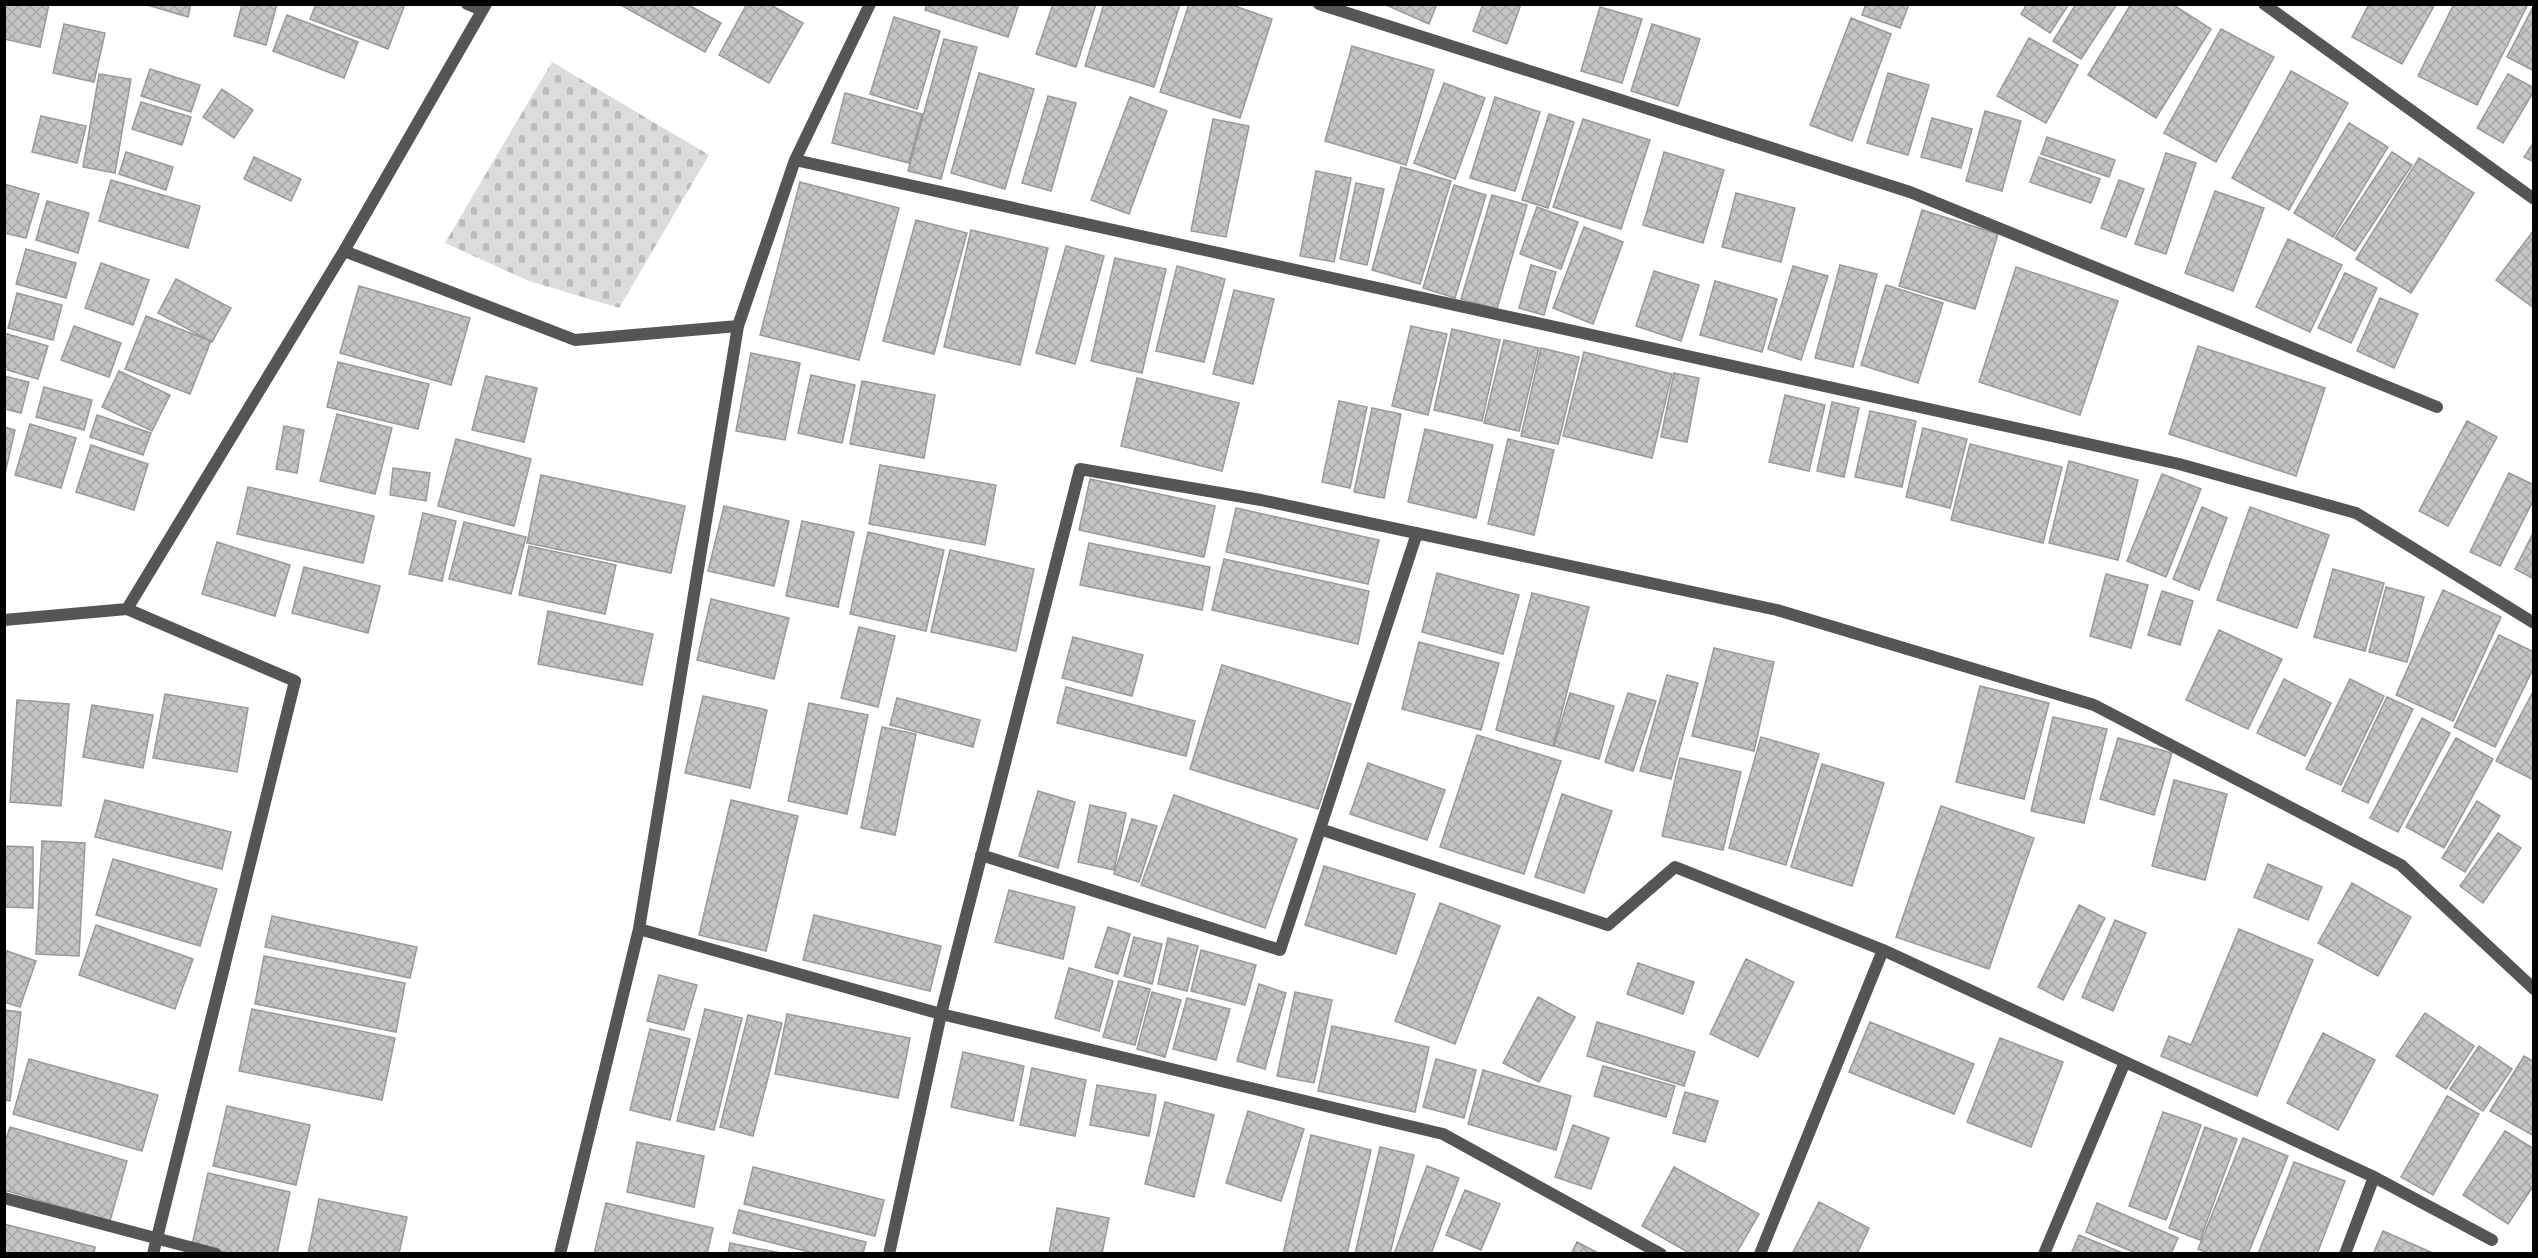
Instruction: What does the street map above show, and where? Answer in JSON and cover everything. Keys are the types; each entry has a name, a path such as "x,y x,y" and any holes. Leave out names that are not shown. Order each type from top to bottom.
{"street":[{"path":"127,609 344,251 484,7 467,4"},
{"path":"560,1254 639,929 738,326 795,160 870,4"},
{"path":"1319,4 1910,192 2437,407"},
{"path":"2264,4 2534,199"},
{"path":"795,160 2179,464 2356,513 2534,623"},
{"path":"344,251 575,340 738,326"},
{"path":"889,1254 940,1014 1080,469 1261,500 1777,610 2094,705 2401,865 2534,989"},
{"path":"981,855 1280,950 1417,533"},
{"path":"4,620 127,609 294,681 153,1254"},
{"path":"1320,829 1608,925 1675,867 1882,950 2374,1177 2492,1240"},
{"path":"639,929 940,1014 1443,1134 1661,1254"},
{"path":"1760,1254 1882,950"},
{"path":"2044,1254 2125,1062"},
{"path":"2345,1254 2374,1177"},
{"path":"4,1198 216,1254"}],"green space":[{"path":"552,62 709,155 619,308 529,281 445,243"}],"building":[{"path":"4,4 49,4 40,47 4,39"},
{"path":"144,4 191,4 188,17"},
{"path":"242,4 277,4 266,45 234,36"},
{"path":"316,4 405,4 388,49 310,19"},
{"path":"619,4 687,4 721,23 705,52"},
{"path":"747,4 769,4 803,23 769,83 719,55"},
{"path":"927,4 1019,4 1008,37 925,10"},
{"path":"1053,4 1096,4 1076,67 1036,54"},
{"path":"1104,4 1180,4 1154,87 1085,66"},
{"path":"1189,4 1229,4 1272,19 1240,118 1160,92"},
{"path":"1384,4 1437,4 1429,24"},
{"path":"1483,4 1521,4 1507,44 1473,31"},
{"path":"1866,4 1909,4 1900,28 1862,15"},
{"path":"2027,4 2069,4 2050,33 2021,14"},
{"path":"2076,4 2117,4 2081,59 2053,41"},
{"path":"2131,4 2172,4 2211,29 2156,118 2088,75"},
{"path":"2369,4 2435,4 2402,64 2352,37"},
{"path":"2454,4 2528,4 2477,105 2418,76"},
{"path":"2534,5 2534,71 2507,57"},
{"path":"1600,7 1642,19 1622,83 1581,71"},
{"path":"287,15 358,42 344,78 273,51"},
{"path":"894,17 940,31 917,109 870,94"},
{"path":"1851,18 1891,34 1852,141 1810,125"},
{"path":"64,24 105,33 94,82 53,73"},
{"path":"1652,24 1700,39 1678,106 1631,91"},
{"path":"2221,29 2274,57 2216,162 2164,133"},
{"path":"2029,38 2078,65 2046,123 1997,96"},
{"path":"944,39 977,47 941,179 908,171"},
{"path":"1352,46 1434,70 1406,165 1325,141"},
{"path":"150,69 200,85 191,112 141,96"},
{"path":"2291,71 2348,103 2289,210 2232,178"},
{"path":"979,73 1034,89 1005,189 951,173"},
{"path":"1888,73 1929,85 1908,155 1867,143"},
{"path":"99,74 131,79 115,173 83,167"},
{"path":"2508,74 2534,88 2534,91 2503,143 2477,128"},
{"path":"1444,83 1485,98 1455,179 1414,163"},
{"path":"222,89 253,110 234,138 203,117"},
{"path":"845,93 922,114 909,163 832,143"},
{"path":"1048,96 1076,103 1051,191 1022,183"},
{"path":"1130,97 1167,111 1129,214 1091,200"},
{"path":"1495,97 1540,112 1515,191 1470,178"},
{"path":"141,102 191,117 182,145 132,129"},
{"path":"1985,111 2021,121 2002,191 1966,181"},
{"path":"1549,114 1574,122 1548,208 1522,200"},
{"path":"41,116 86,126 77,163 32,152"},
{"path":"1932,118 1972,129 1961,168 1921,157"},
{"path":"1213,119 1249,126 1226,237 1191,231"},
{"path":"1583,119 1650,140 1621,229 1553,207"},
{"path":"2349,123 2388,147 2333,237 2294,213"},
{"path":"2047,137 2115,160 2109,177 2041,154"},
{"path":"2534,142 2534,162 2524,157"},
{"path":"126,152 173,167 166,190 119,174"},
{"path":"1664,152 1724,170 1703,243 1643,225"},
{"path":"2392,152 2412,165 2355,251 2335,238"},
{"path":"2166,153 2196,163 2166,254 2135,244"},
{"path":"254,157 301,179 291,201 244,179"},
{"path":"2039,157 2100,179 2091,203 2030,182"},
{"path":"2419,158 2474,193 2411,293 2356,259"},
{"path":"1401,167 1451,181 1420,284 1372,270"},
{"path":"1316,171 1351,178 1334,262 1300,256"},
{"path":"111,180 200,206 188,248 99,221"},
{"path":"2119,180 2144,189 2126,237 2101,228"},
{"path":"800,182 899,208 859,360 760,335"},
{"path":"1356,183 1384,189 1367,265 1340,259"},
{"path":"4,184 39,194 26,238 4,233"},
{"path":"1454,185 1486,195 1455,298 1423,288"},
{"path":"2215,191 2264,208 2233,291 2185,273"},
{"path":"1736,193 1795,208 1781,262 1722,247"},
{"path":"1492,195 1527,205 1497,309 1461,299"},
{"path":"47,201 89,213 78,253 36,240"},
{"path":"1537,207 1578,222 1561,269 1520,254"},
{"path":"1922,210 1998,234 1975,309 1899,286"},
{"path":"916,220 967,233 934,354 883,341"},
{"path":"1584,227 1623,242 1593,324 1553,308"},
{"path":"971,230 1048,248 1020,365 944,347"},
{"path":"2534,230 2534,308 2496,280"},
{"path":"2288,239 2342,265 2310,332 2256,307"},
{"path":"1066,246 1104,256 1075,364 1036,353"},
{"path":"26,249 76,263 66,298 16,284"},
{"path":"1115,258 1166,269 1142,373 1091,361"},
{"path":"101,263 149,280 133,325 85,308"},
{"path":"1531,265 1556,272 1544,315 1519,308"},
{"path":"1840,265 1877,274 1853,367 1815,358"},
{"path":"1177,266 1225,279 1204,362 1156,351"},
{"path":"1793,266 1828,276 1801,360 1768,349"},
{"path":"2016,267 2118,301 2080,415 1979,382"},
{"path":"1654,271 1699,285 1681,341 1636,326"},
{"path":"2345,273 2377,288 2351,343 2318,328"},
{"path":"176,279 231,308 212,342 158,313"},
{"path":"1715,281 1777,299 1762,352 1700,335"},
{"path":"1886,285 1943,303 1918,383 1861,365"},
{"path":"359,286 470,318 451,385 340,353"},
{"path":"1234,290 1274,299 1253,384 1213,374"},
{"path":"17,293 62,305 53,340 8,328"},
{"path":"2380,298 2418,314 2394,368 2357,351"},
{"path":"146,316 211,341 190,394 125,369"},
{"path":"74,326 121,343 109,377 61,360"},
{"path":"1411,326 1447,334 1428,415 1392,406"},
{"path":"1452,329 1500,340 1482,421 1434,410"},
{"path":"4,333 48,346 38,379 4,369"},
{"path":"1504,340 1539,348 1519,431 1484,423"},
{"path":"2198,346 2325,388 2296,476 2169,434"},
{"path":"1541,348 1579,357 1558,444 1521,436"},
{"path":"1584,352 1672,374 1652,458 1563,436"},
{"path":"751,353 800,363 785,440 736,431"},
{"path":"338,362 429,384 418,429 327,407"},
{"path":"119,371 170,395 152,431 102,407"},
{"path":"1674,373 1699,378 1687,442 1661,437"},
{"path":"811,375 855,385 842,443 798,433"},
{"path":"4,376 29,382 21,413 4,409"},
{"path":"486,376 537,388 524,442 472,430"},
{"path":"1137,378 1239,403 1222,471 1121,446"},
{"path":"862,381 935,395 924,458 850,444"},
{"path":"44,387 92,400 84,430 36,417"},
{"path":"1785,395 1825,405 1809,471 1769,462"},
{"path":"1339,401 1367,407 1350,488 1322,482"},
{"path":"1832,402 1859,408 1844,477 1817,471"},
{"path":"1372,408 1401,414 1384,498 1354,492"},
{"path":"1870,411 1916,421 1902,487 1855,477"},
{"path":"337,414 392,428 375,494 320,481"},
{"path":"97,415 151,433 143,455 90,437"},
{"path":"2467,421 2497,437 2448,526 2419,511"},
{"path":"30,424 76,438 61,488 15,475"},
{"path":"284,426 304,430 297,473 276,469"},
{"path":"4,427 15,430 4,478"},
{"path":"1923,428 1967,439 1950,508 1906,497"},
{"path":"1425,429 1493,445 1476,518 1408,502"},
{"path":"456,439 531,459 514,526 438,506"},
{"path":"1508,439 1554,450 1534,535 1488,524"},
{"path":"1970,444 2062,467 2043,543 1951,520"},
{"path":"91,445 148,464 134,510 76,492"},
{"path":"2069,461 2138,480 2118,560 2049,543"},
{"path":"880,465 996,485 985,545 869,524"},
{"path":"393,468 430,473 426,501 390,495"},
{"path":"2509,473 2534,485 2534,499 2500,566 2470,552"},
{"path":"2162,474 2201,489 2166,577 2127,561"},
{"path":"541,475 685,506 671,573 527,543"},
{"path":"1090,479 1215,506 1204,557 1079,530"},
{"path":"248,487 374,516 363,563 237,534"},
{"path":"724,506 789,521 774,586 708,571"},
{"path":"2202,507 2227,518 2199,590 2173,579"},
{"path":"2250,507 2329,535 2297,628 2217,600"},
{"path":"1236,508 1379,540 1368,584 1226,552"},
{"path":"423,513 456,521 442,581 409,574"},
{"path":"802,521 854,532 838,607 786,596"},
{"path":"464,522 526,537 511,594 449,579"},
{"path":"2534,531 2534,579 2515,569"},
{"path":"868,532 944,550 926,631 850,614"},
{"path":"217,542 290,565 275,616 202,594"},
{"path":"1089,543 1210,567 1202,610 1080,585"},
{"path":"529,546 616,565 605,614 519,595"},
{"path":"950,550 1034,569 1016,651 931,632"},
{"path":"1224,559 1369,591 1358,644 1212,610"},
{"path":"304,567 380,586 368,633 292,613"},
{"path":"2333,569 2384,583 2365,651 2314,637"},
{"path":"1437,573 1519,595 1503,654 1422,632"},
{"path":"2106,574 2148,585 2131,648 2090,636"},
{"path":"2386,587 2424,597 2407,662 2369,652"},
{"path":"2443,590 2501,617 2453,721 2396,695"},
{"path":"2162,591 2193,601 2180,645 2148,635"},
{"path":"1532,593 1589,607 1553,746 1496,730"},
{"path":"711,599 789,618 774,679 697,660"},
{"path":"548,611 653,634 642,685 538,664"},
{"path":"859,627 895,636 878,707 841,698"},
{"path":"2219,630 2282,659 2248,729 2186,700"},
{"path":"2499,635 2534,652 2534,667 2495,747 2454,727"},
{"path":"1073,637 1143,655 1132,696 1062,678"},
{"path":"1419,642 1499,663 1481,730 1402,709"},
{"path":"1714,648 1774,662 1754,751 1692,736"},
{"path":"1222,665 1351,704 1318,809 1190,769"},
{"path":"1667,675 1698,683 1671,779 1640,771"},
{"path":"2284,679 2331,703 2305,756 2257,733"},
{"path":"2350,679 2384,696 2341,785 2306,769"},
{"path":"1980,686 2049,703 2024,799 1956,782"},
{"path":"1066,687 1195,721 1186,756 1057,723"},
{"path":"2534,690 2534,780 2496,761"},
{"path":"1570,693 1614,706 1599,759 1554,746"},
{"path":"1628,693 1656,701 1633,771 1605,762"},
{"path":"165,694 248,708 237,772 153,758"},
{"path":"703,696 767,710 750,788 685,773"},
{"path":"2387,697 2413,709 2368,803 2342,791"},
{"path":"897,698 980,720 973,747 890,725"},
{"path":"17,700 69,704 61,806 10,802"},
{"path":"809,703 868,715 847,814 788,801"},
{"path":"92,705 153,715 143,768 83,757"},
{"path":"2053,717 2107,729 2084,823 2031,811"},
{"path":"2422,718 2450,733 2398,832 2370,818"},
{"path":"882,727 916,734 895,835 861,828"},
{"path":"1477,735 1561,761 1524,874 1440,847"},
{"path":"1761,737 1819,754 1786,865 1729,848"},
{"path":"2118,738 2172,753 2154,815 2100,799"},
{"path":"2456,738 2493,759 2444,848 2406,827"},
{"path":"1680,758 1741,772 1723,850 1662,836"},
{"path":"1368,763 1445,790 1427,840 1350,814"},
{"path":"1822,764 1884,783 1852,886 1791,867"},
{"path":"2174,780 2227,794 2205,880 2152,866"},
{"path":"1038,791 1075,802 1058,868 1019,856"},
{"path":"1562,794 1612,811 1584,893 1535,877"},
{"path":"1174,795 1297,839 1265,928 1141,885"},
{"path":"105,800 231,832 222,869 95,837"},
{"path":"731,800 798,816 766,951 699,935"},
{"path":"2477,801 2500,816 2465,872 2442,858"},
{"path":"1090,805 1126,813 1114,870 1078,862"},
{"path":"1941,806 2034,838 1989,969 1896,937"},
{"path":"1132,819 1157,826 1139,882 1114,874"},
{"path":"2498,833 2521,848 2483,903 2460,886"},
{"path":"42,841 85,843 79,956 36,954"},
{"path":"4,846 33,847 33,908 4,907"},
{"path":"113,859 217,889 200,946 96,915"},
{"path":"2268,864 2322,887 2308,920 2254,897"},
{"path":"1324,866 1415,894 1396,954 1305,925"},
{"path":"2352,883 2411,917 2378,976 2318,943"},
{"path":"1009,890 1075,907 1063,959 995,942"},
{"path":"1440,903 1500,926 1455,1044 1395,1021"},
{"path":"2079,905 2105,918 2063,1000 2038,987"},
{"path":"814,915 941,946 930,991 803,960"},
{"path":"272,916 417,947 410,978 265,947"},
{"path":"2115,920 2146,933 2113,1011 2082,997"},
{"path":"96,925 193,959 175,1009 79,975"},
{"path":"1108,927 1130,934 1118,974 1095,967"},
{"path":"2239,929 2313,960 2257,1096 2161,1056 2169,1036 2191,1045"},
{"path":"1134,937 1162,944 1152,984 1124,976"},
{"path":"1168,938 1198,946 1187,991 1158,984"},
{"path":"4,950 36,961 20,1007 4,1002"},
{"path":"1201,950 1256,965 1245,1005 1191,991"},
{"path":"264,956 405,983 396,1032 255,1004"},
{"path":"1746,959 1794,982 1758,1057 1710,1034"},
{"path":"1638,963 1694,982 1683,1014 1627,994"},
{"path":"1069,968 1113,981 1099,1031 1055,1018"},
{"path":"659,975 697,985 684,1030 647,1021"},
{"path":"1119,981 1150,989 1135,1045 1103,1037"},
{"path":"1259,984 1286,993 1265,1069 1237,1061"},
{"path":"1152,992 1181,1000 1165,1057 1137,1049"},
{"path":"1295,992 1332,1000 1314,1083 1277,1076"},
{"path":"1538,997 1575,1017 1539,1082 1503,1063"},
{"path":"1187,998 1230,1009 1216,1060 1173,1049"},
{"path":"252,1009 395,1038 382,1100 239,1071"},
{"path":"705,1009 742,1018 714,1130 677,1121"},
{"path":"4,1010 21,1012 10,1101 4,1100"},
{"path":"2425,1013 2474,1046 2446,1089 2396,1056"},
{"path":"787,1014 910,1038 898,1098 775,1074"},
{"path":"748,1015 782,1023 753,1136 720,1127"},
{"path":"1597,1022 1695,1052 1684,1086 1587,1056"},
{"path":"1870,1022 1974,1064 1954,1114 1849,1072"},
{"path":"1332,1026 1429,1047 1415,1112 1318,1091"},
{"path":"650,1029 690,1039 670,1120 630,1110"},
{"path":"2323,1033 2375,1060 2338,1130 2287,1103"},
{"path":"2000,1038 2063,1062 2031,1147 1967,1122"},
{"path":"2479,1046 2512,1069 2483,1111 2450,1089"},
{"path":"963,1052 1024,1066 1013,1121 951,1107"},
{"path":"2524,1056 2534,1062 2534,1136 2490,1111"},
{"path":"29,1059 158,1095 142,1151 13,1114"},
{"path":"1436,1059 1476,1070 1464,1118 1423,1107"},
{"path":"1603,1066 1675,1086 1666,1117 1594,1096"},
{"path":"1032,1068 1086,1080 1075,1136 1020,1125"},
{"path":"1483,1070 1571,1096 1556,1150 1468,1124"},
{"path":"1097,1085 1156,1095 1149,1136 1090,1125"},
{"path":"1685,1092 1718,1101 1705,1142 1673,1133"},
{"path":"2447,1096 2479,1114 2433,1195 2401,1177"},
{"path":"1165,1102 1214,1115 1194,1197 1145,1184"},
{"path":"227,1106 310,1125 296,1185 213,1166"},
{"path":"1248,1111 1304,1129 1281,1201 1226,1183"},
{"path":"2163,1112 2201,1125 2166,1220 2129,1206"},
{"path":"1573,1125 1609,1138 1591,1189 1555,1177"},
{"path":"10,1127 127,1161 110,1221 4,1190 4,1145"},
{"path":"2205,1127 2237,1139 2200,1240 2169,1228"},
{"path":"2505,1131 2534,1149 2534,1185 2508,1224 2463,1195"},
{"path":"1311,1135 1371,1150 1347,1254 1283,1254"},
{"path":"2243,1138 2288,1156 2248,1254 2210,1254 2198,1249"},
{"path":"637,1142 704,1156 694,1207 627,1192"},
{"path":"1380,1147 1414,1155 1390,1254 1355,1254"},
{"path":"2294,1162 2345,1181 2317,1254 2258,1254"},
{"path":"1427,1166 1459,1178 1431,1254 1394,1254"},
{"path":"753,1167 884,1200 875,1236 744,1204"},
{"path":"1674,1167 1759,1214 1736,1254 1691,1254 1642,1226"},
{"path":"208,1173 290,1192 277,1254 233,1254 192,1245"},
{"path":"1465,1190 1500,1204 1481,1250 1446,1235"},
{"path":"319,1199 407,1217 399,1254 308,1254"},
{"path":"1819,1202 1869,1228 1857,1254 1792,1254"},
{"path":"606,1203 713,1228 707,1254 594,1254"},
{"path":"2097,1203 2178,1238 2171,1254 2138,1254 2086,1232"},
{"path":"1057,1208 1109,1218 1102,1254 1049,1254"},
{"path":"739,1210 866,1242 863,1254 817,1254 733,1233"},
{"path":"4,1224 95,1247 94,1254 4,1254"},
{"path":"2383,1231 2435,1254 2373,1254"},
{"path":"2079,1235 2125,1254 2071,1254"},
{"path":"1577,1242 1600,1254 1571,1254"},
{"path":"730,1243 786,1254 728,1254"}]}
